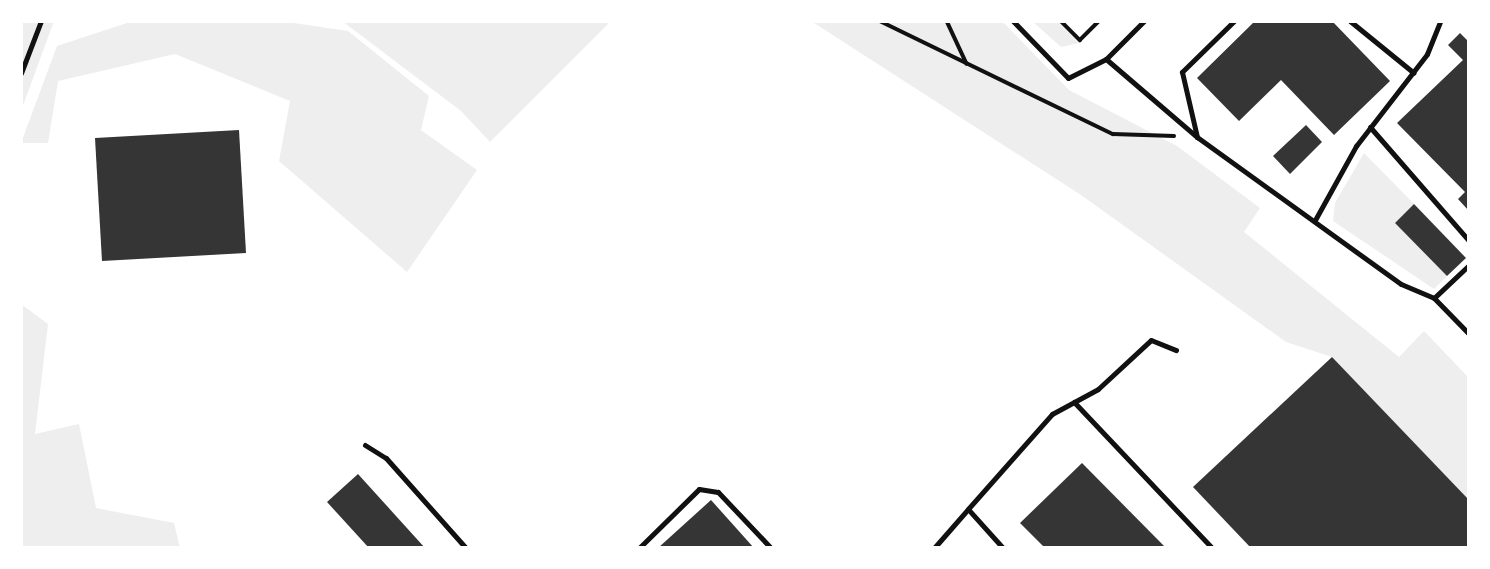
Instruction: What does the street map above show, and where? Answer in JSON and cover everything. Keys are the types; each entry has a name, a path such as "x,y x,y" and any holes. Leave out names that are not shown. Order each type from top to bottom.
{"lane":[{"path":"21,73 41,21"},
{"path":"1013,21 1068,78 1106,59 1144,21"},
{"path":"1197,137 1182,72 1234,21"},
{"path":"1350,21 1414,73"},
{"path":"1315,220 1370,127 1414,73 1440,21"},
{"path":"1106,59 1197,137 1401,284 1434,298 1469,334"},
{"path":"1370,127 1469,242"},
{"path":"1434,298 1469,265"},
{"path":"934,548 1052,414 1074,402 1151,340 1176,350"},
{"path":"1074,402 1212,548"},
{"path":"365,445 386,457 466,548"},
{"path":"639,548 699,489 718,492 771,548"},
{"path":"968,509 1003,548"}],"path":[{"path":"880,21 1113,134 1197,137"},
{"path":"947,21 968,66"},
{"path":"1061,21 1080,40 1099,21"}],"shaded area":[{"path":"21,21 54,21 21,111"},
{"path":"133,21 280,21 348,31 429,96 421,130 477,170 407,272 279,161 290,101 175,54 58,81 48,143 21,143 57,46"},
{"path":"342,21 611,21 490,142 461,111"},
{"path":"811,21 1002,21 1069,90 1177,146 1260,208 1244,232 1399,357 1424,331 1469,378 1469,500 1332,357 1286,342 1081,195"},
{"path":"1032,21 1057,21 1079,43 1061,47"},
{"path":"1364,153 1414,204 1395,223 1447,276 1434,289 1333,221 1335,203"},
{"path":"21,304 48,324 35,434 79,424 96,508 174,523 180,548 21,548"}],"building":[{"path":"1255,21 1332,21 1390,81 1334,135 1281,80 1239,121 1197,78"},
{"path":"1460,33 1469,42 1469,211 1458,199 1465,192 1397,123 1463,60 1448,45"},
{"path":"1306,125 1322,142 1290,174 1273,156"},
{"path":"239,130 246,253 102,261 95,138"},
{"path":"1414,204 1466,258 1447,276 1395,223"},
{"path":"1332,357 1469,500 1469,548 1251,548 1193,487"},
{"path":"1082,463 1166,548 1045,548 1020,523"},
{"path":"358,474 425,548 369,548 327,502"},
{"path":"711,500 754,548 658,548"}]}
